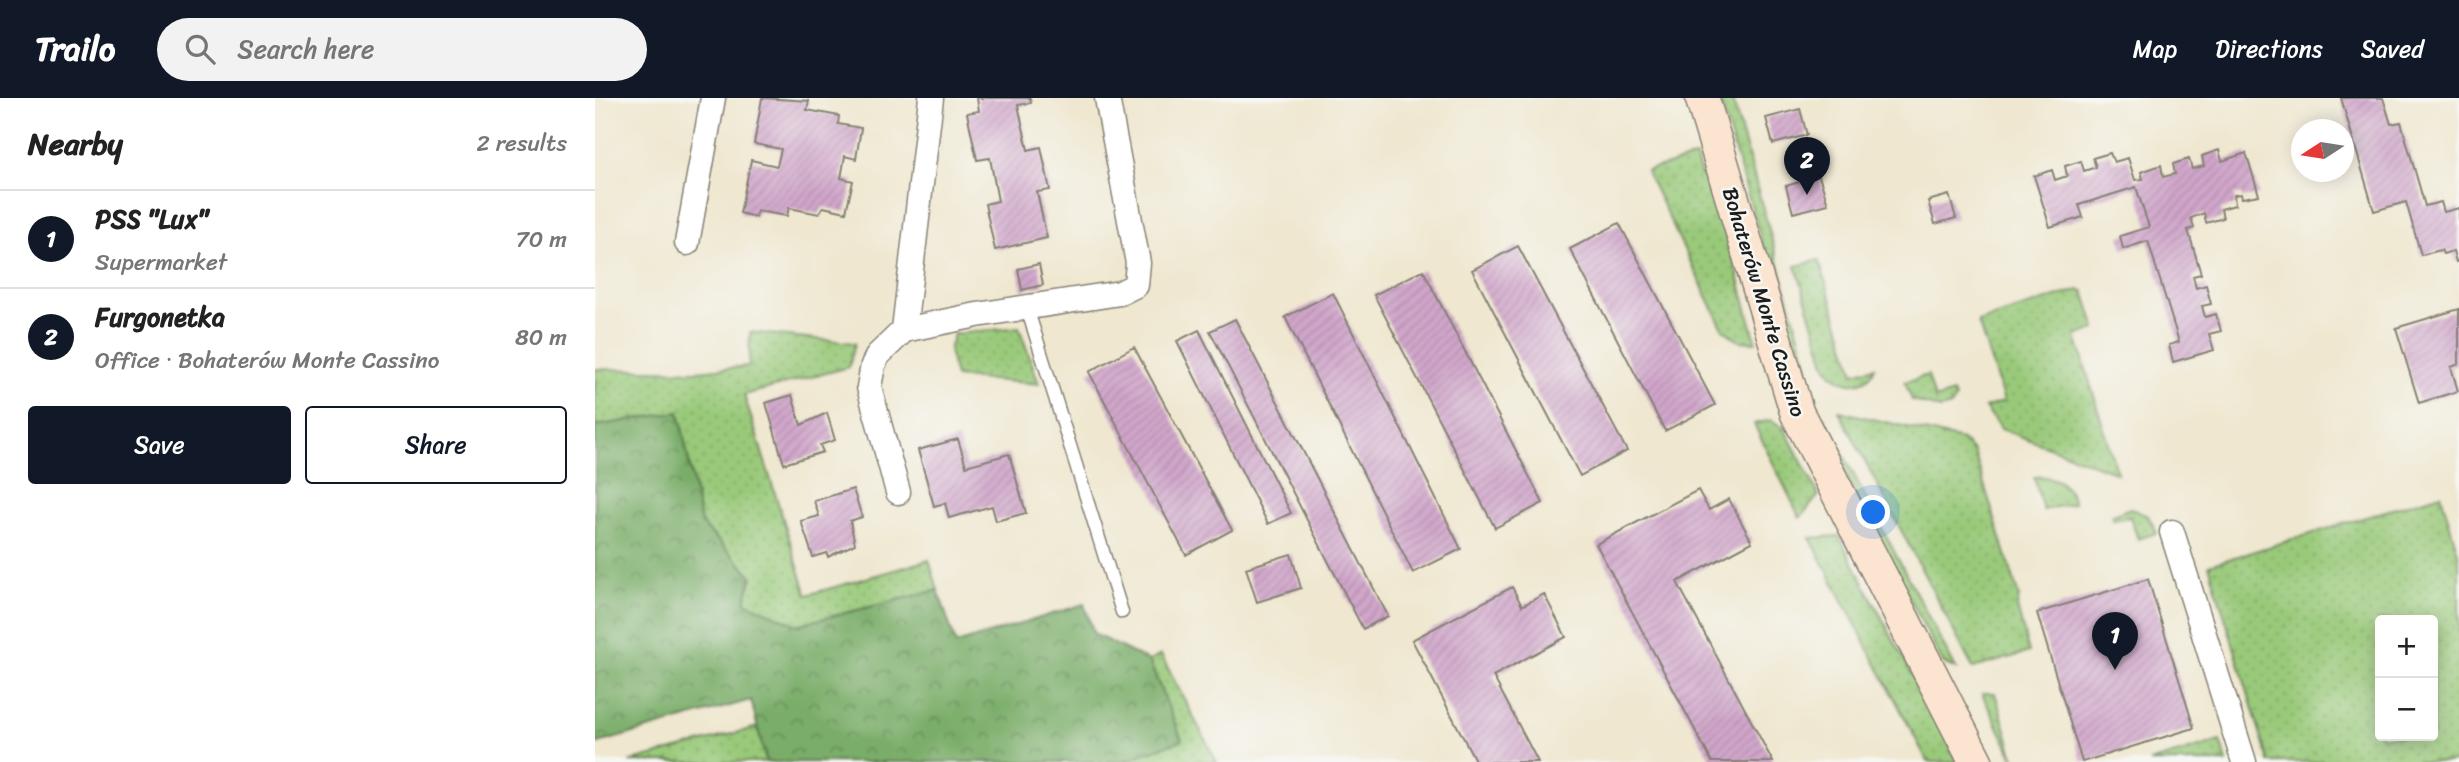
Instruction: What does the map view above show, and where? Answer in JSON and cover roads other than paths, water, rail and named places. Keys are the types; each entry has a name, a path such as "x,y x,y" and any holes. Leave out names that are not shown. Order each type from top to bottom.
{"street":[{"path":"687,243 713,98"},
{"path":"904,330 931,98"},
{"path":"898,492 869,387 873,365 878,355 904,330 1120,293 1136,285 1138,263 1107,98"},
{"name":"Bohaterów Monte Cassino","path":"1702,98 1797,413 1976,762"},
{"path":"2172,532 2244,762"}],"lane":[{"path":"1027,307 1122,612"}],"place":[{"name":"Furgonetka","path":"1807,195"},
{"name":"PSS \"Lux\"","path":"2115,670"}]}
